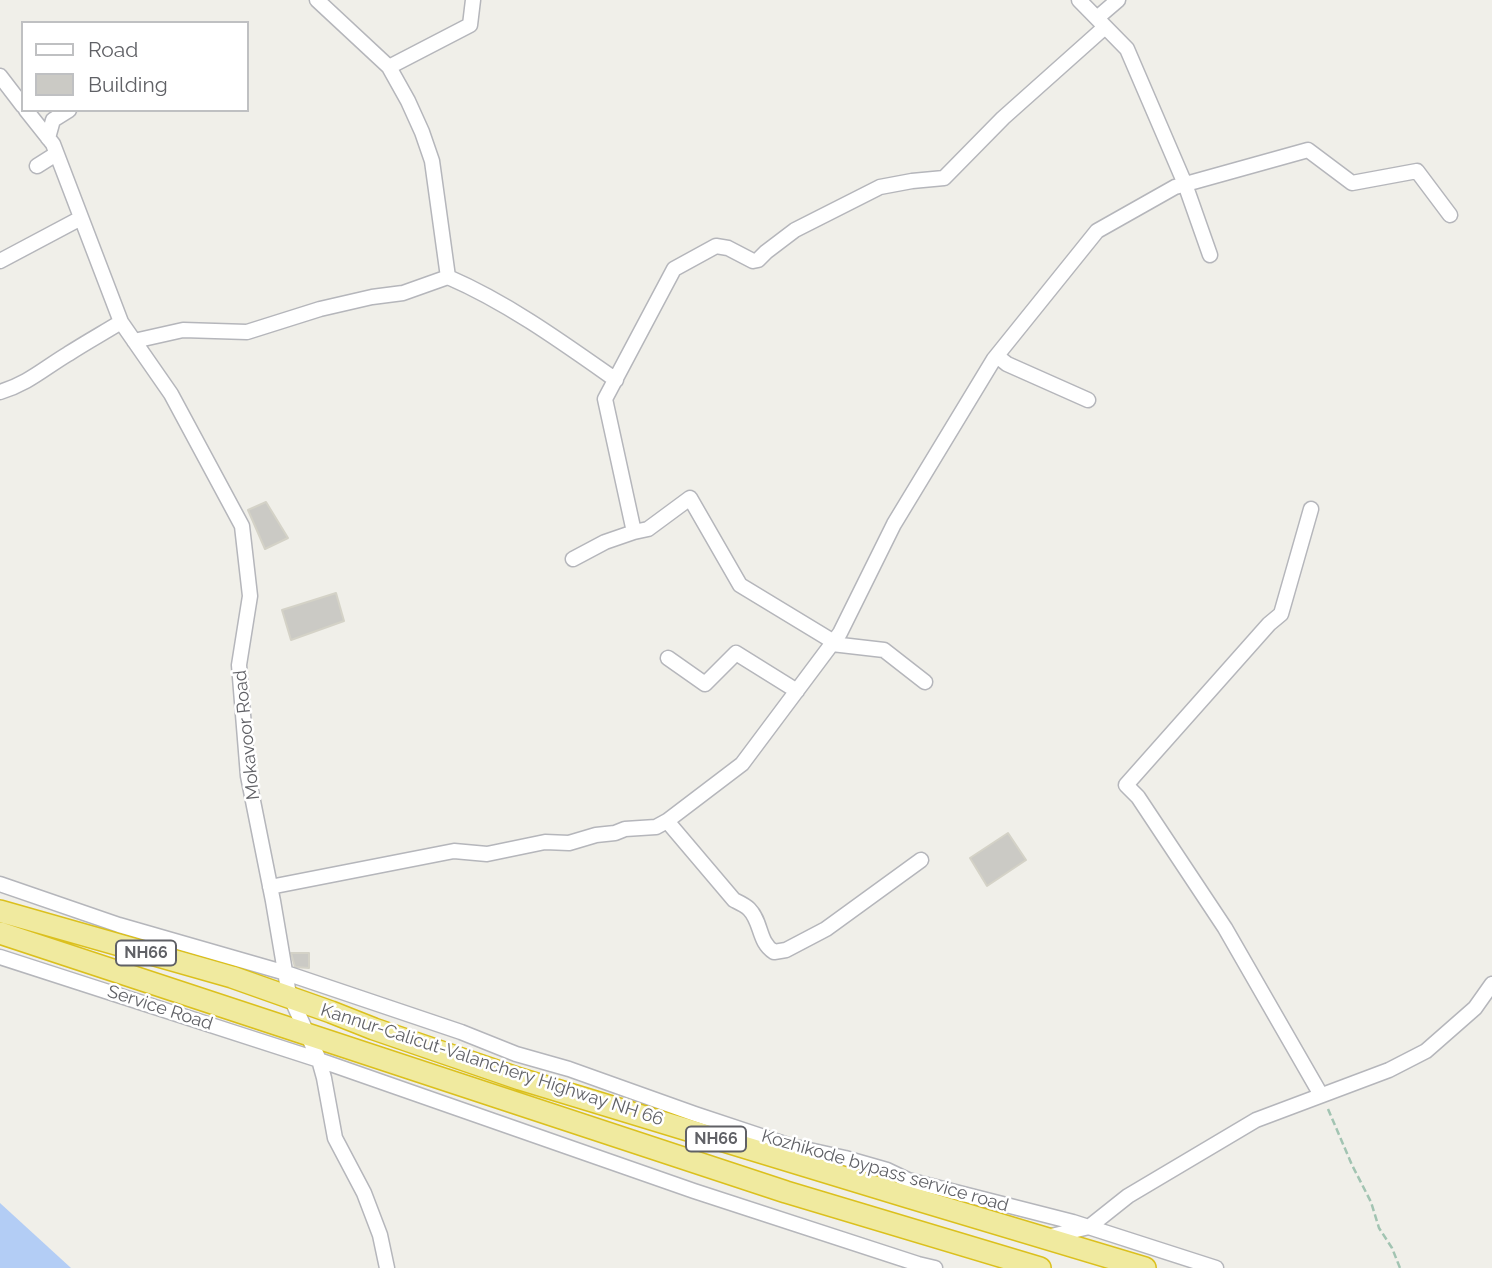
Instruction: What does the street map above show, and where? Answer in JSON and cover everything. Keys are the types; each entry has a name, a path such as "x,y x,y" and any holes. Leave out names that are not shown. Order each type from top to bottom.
{"highway":[{"name":"Kannur-Calicut-Valanchery Highway NH 66","path":"0,911 232,977 520,1079 1145,1268"},
{"path":"0,933 786,1192 1040,1268"}],"street":[{"path":"317,0 389,67 408,101 432,161 447,277"},
{"path":"389,67 470,25 473,0"},
{"path":"1079,0 1127,49 1185,184 1210,255"},
{"path":"634,532 605,399 674,269 716,246 728,248 753,261 758,260 795,230 880,187 944,178 1101,23 1118,0"},
{"path":"0,76 21,103"},
{"name":"Mokavoor Road","path":"28,112 53,144 121,322 171,394 242,526 250,596 239,665 248,776 286,973 291,998 319,1060 335,1138 364,1194 380,1235 387,1268"},
{"path":"48,138 53,120 66,112"},
{"path":"270,887 454,851 487,854 545,842 569,843 625,829 656,827 742,764 840,633 894,524 997,356 1097,231 1175,187 1308,150 1352,183 1417,171 1450,215"},
{"path":"37,166 56,154"},
{"path":"0,261 81,218"},
{"path":"134,341 183,330 247,332 320,309 403,293 447,277 555,337 616,380"},
{"path":"0,393 19,386 121,322"},
{"path":"997,356 1007,364 1088,400"},
{"path":"573,559 605,542 648,529 690,498 740,585 833,643 884,650 925,682"},
{"path":"1311,509 1281,614 1269,624 1126,785 1138,797 1225,928 1321,1096"},
{"path":"668,658 705,684 736,653 797,691"},
{"path":"667,821 734,900 748,908 763,941 774,952 786,950 826,929 920,860"},
{"name":"Kozhikode bypass service road","path":"0,884 119,925 286,973 791,1146 845,1158 887,1170 908,1180 1089,1227"},
{"name":"Service Road","path":"0,957 319,1060 694,1191 935,1268"},
{"path":"1046,1237 1089,1227 1128,1196 1256,1119 1389,1070 1426,1051 1475,1008 1492,984"},
{"path":"1089,1227 1216,1268"}],"path":[{"path":"1321,1096 1371,1202 1379,1228 1392,1248 1400,1268"}],"water":[{"path":"0,1203 71,1268 0,1268"}],"building":[{"path":"266,502 288,538 265,549 248,510"},
{"path":"336,593 344,621 291,640 282,610"},
{"path":"1008,833 1026,860 987,886 970,858"},
{"path":"291,953 309,953 309,968 295,967"}]}
